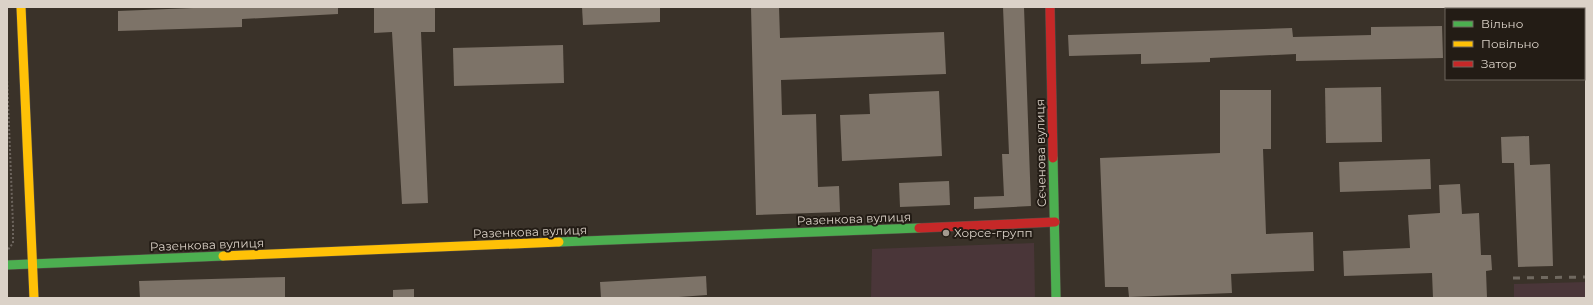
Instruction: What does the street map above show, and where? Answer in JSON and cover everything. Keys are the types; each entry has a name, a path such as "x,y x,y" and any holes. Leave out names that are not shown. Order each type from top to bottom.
{"street":[{"path":"21,7 34,298"},
{"name":"Сєченова вулиця","path":"1050,7 1056,298"},
{"name":"Разенкова вулиця","path":"7,265 1055,222"}],"path":[{"path":"7,77 13,243 7,251"}],"shaded area":[{"path":"1034,243 1035,298 871,298 872,249"},
{"path":"1586,282 1586,298 1514,298 1514,284"}],"building":[{"path":"218,7 338,7 338,14 242,19 242,27 118,31 118,11"},
{"path":"374,7 435,7 435,32 421,32 428,203 402,204 392,32 374,33"},
{"path":"582,7 660,7 660,22 583,25"},
{"path":"751,7 779,7 780,38 944,32 946,74 781,80 782,115 816,114 818,187 839,186 840,212 756,215"},
{"path":"1003,7 1024,7 1031,206 974,209 974,197 1004,196 1002,154 1009,154"},
{"path":"1442,26 1443,58 1296,61 1296,54 1210,58 1210,62 1141,64 1141,54 1069,56 1068,35 1292,28 1293,37 1371,35 1371,27"},
{"path":"563,45 564,83 454,86 453,48"},
{"path":"1381,87 1382,142 1326,143 1325,88"},
{"path":"1220,90 1271,90 1271,149 1263,149 1266,234 1313,232 1314,271 1231,274 1232,293 1129,297 1128,287 1105,287 1100,158 1220,153"},
{"path":"939,91 942,156 842,161 840,115 870,114 869,94"},
{"path":"1529,136 1530,165 1550,164 1553,266 1518,267 1514,163 1502,163 1501,137"},
{"path":"1430,159 1431,189 1340,192 1339,162"},
{"path":"949,181 950,205 900,207 899,183"},
{"path":"1460,184 1462,214 1479,213 1481,255 1491,255 1492,270 1486,271 1487,298 1433,298 1432,273 1344,276 1343,251 1410,248 1408,215 1440,213 1439,185"},
{"path":"706,276 707,295 665,298 601,298 600,282"},
{"path":"285,277 285,298 140,298 139,281"},
{"path":"414,289 414,298 393,298 393,290"}],"railway":[{"path":"1513,278 1586,277"}],"traffic: fast":[{"path":"1053,158 1056,298"},
{"path":"559,242 919,228"},
{"path":"7,265 223,256"}],"traffic: slow":[{"path":"21,7 34,298"},
{"path":"223,256 559,242"}],"traffic: jam":[{"path":"1050,7 1053,158"},
{"path":"919,228 1055,222"}],"place":[{"name":"Хорсе-групп","path":"946,233"}]}
